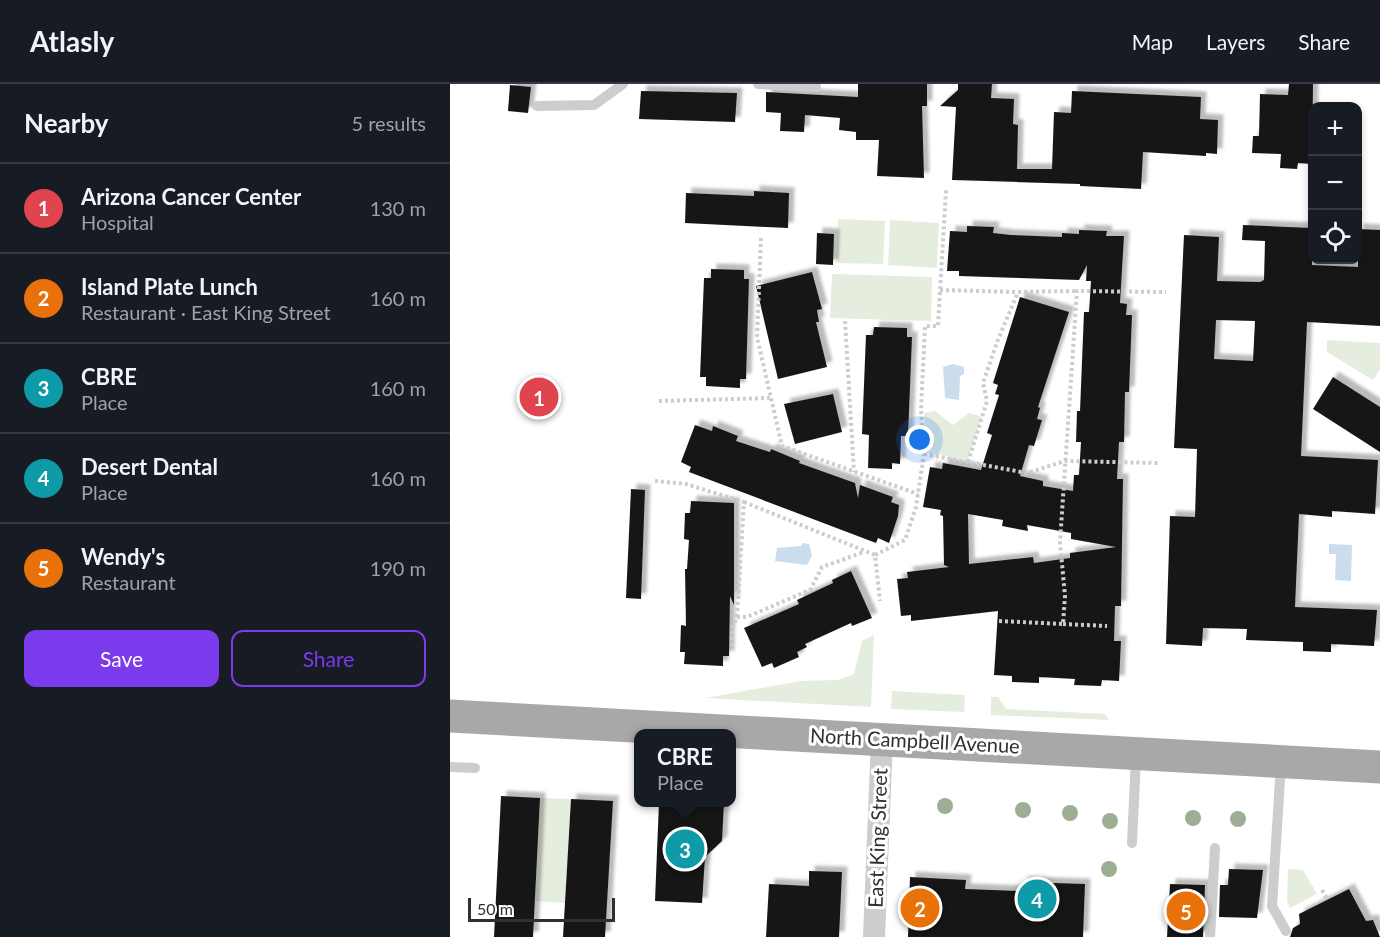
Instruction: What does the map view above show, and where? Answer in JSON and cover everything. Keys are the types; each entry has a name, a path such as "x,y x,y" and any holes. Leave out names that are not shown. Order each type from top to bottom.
{"main road":[{"name":"North Campbell Avenue","path":"450,716 694,729"},
{"name":"North Campbell Avenue","path":"736,731 1380,766"}],"street":[{"name":"East King Street","path":"874,937 882,739"}],"lane":[{"path":"537,106 594,105 623,84"},
{"path":"758,84 816,87"},
{"path":"1132,843 1137,753"},
{"path":"1281,761 1272,906 1286,931"},
{"path":"450,768 475,768"},
{"path":"1210,937 1215,848"}],"path":[{"path":"655,481 686,484 744,502 875,555 905,540 918,494 924,454 921,410 925,326 938,326 946,190"},
{"path":"761,238 757,337 782,446 918,494"},
{"path":"940,290 1166,292"},
{"path":"1063,624 1065,596 1060,542 1077,291"},
{"path":"968,462 987,401 983,383 1018,292"},
{"path":"845,321 854,472"},
{"path":"659,401 771,398"},
{"path":"924,454 1027,473 1065,461 1158,464"},
{"path":"732,650 732,628 737,617 744,502"},
{"path":"737,617 747,617 810,590 822,567 864,551"},
{"path":"875,555 880,602"},
{"path":"999,621 1107,626"},
{"path":"1322,890 1327,899"}],"shaded area":[{"path":"838,219 885,221 883,264 836,263"},
{"path":"890,220 939,223 937,268 888,265"},
{"path":"832,274 932,277 931,321 830,318"},
{"path":"1327,340 1380,343 1380,369 1373,380 1327,352"},
{"path":"935,411 953,425 969,413 982,417 968,459 927,453 924,413"},
{"path":"874,635 871,707 705,698 801,681 838,680 854,674 862,641"},
{"path":"892,691 965,695 964,712 891,709"},
{"path":"991,697 998,697 1006,709 1105,714 1109,720 991,715"},
{"path":"540,798 571,799 565,903 535,901"},
{"path":"1288,869 1303,870 1317,894 1290,908 1287,901"}],"water":[{"path":"953,364 964,367 964,374 960,376 959,400 945,398 943,367"},
{"path":"803,543 809,544 812,556 807,565 775,561 777,548 801,546"},
{"path":"1329,544 1352,545 1351,581 1335,580 1336,554 1329,554"}],"building":[{"path":"858,84 927,84 927,106 922,106 924,178 877,176 879,140 856,140 856,132 839,130 840,118 805,115 804,132 780,131 781,113 766,112 766,92 858,97"},
{"path":"958,84 992,84 991,98 1014,99 1013,124 1018,125 1017,169 1052,169 1054,112 1071,113 1072,91 1201,97 1200,119 1218,120 1217,154 1206,153 1206,156 1143,152 1141,189 1080,186 1080,184 952,180 956,107 940,106 958,90"},
{"path":"1289,84 1313,84 1313,102 1308,102 1308,164 1298,163 1297,169 1280,168 1281,154 1252,153 1253,136 1259,136 1260,94 1288,95"},
{"path":"510,85 531,87 528,113 508,111"},
{"path":"641,91 737,93 735,122 639,119"},
{"path":"754,191 789,193 788,228 685,223 686,193 754,196"},
{"path":"1243,225 1308,228 1308,264 1358,267 1358,264 1362,264 1362,229 1380,230 1380,326 1307,322 1301,456 1378,460 1375,514 1332,511 1332,517 1299,514 1295,607 1377,610 1374,646 1331,644 1331,652 1303,651 1303,642 1246,640 1247,629 1203,628 1202,646 1166,644 1170,516 1195,517 1197,449 1174,448 1184,235 1219,237 1217,281 1260,282 1264,280 1265,241 1242,240","holes":["1216,320 1255,321 1253,361 1214,359"]},
{"path":"967,226 994,227 993,233 1011,235 1062,237 1062,233 1079,234 1079,230 1107,231 1106,236 1124,236 1120,303 1127,304 1126,315 1132,315 1129,392 1125,392 1124,442 1119,442 1117,479 1123,479 1121,606 1115,606 1114,641 1121,641 1119,681 1102,680 1101,686 1074,685 1075,679 1039,677 1039,683 1012,682 1012,676 994,675 998,611 911,621 911,615 901,616 897,579 908,578 907,572 949,567 944,565 941,510 923,507 930,467 942,469 943,463 981,470 992,435 987,433 999,395 995,394 998,385 993,383 1020,297 1069,312 1038,407 1040,408 1037,419 1042,420 1034,446 1029,445 1020,476 1043,481 1043,486 1073,491 1074,475 1079,475 1081,442 1076,442 1077,411 1080,411 1084,312 1089,312 1091,281 1086,281 1087,265 1079,280 959,276 959,271 947,271 950,231 967,232","holes":["968,514 1003,520 1002,526 1028,531 1027,525 1071,533 1071,539 1116,547 1070,553 1070,558 1034,563 1033,557 969,564"]},
{"path":"817,233 834,234 833,265 816,264"},
{"path":"711,269 744,270 744,279 749,279 746,379 740,379 740,388 706,386 706,377 700,377 704,278 711,278"},
{"path":"812,272 822,309 817,310 819,322 816,322 827,367 778,379 756,286"},
{"path":"874,327 907,328 907,337 912,337 908,436 901,436 900,464 892,463 892,469 868,468 869,435 862,434 866,335 873,335"},
{"path":"1333,377 1380,407 1380,452 1313,409"},
{"path":"833,394 842,432 795,444 784,404"},
{"path":"695,425 712,431 713,426 738,436 736,441 770,452 771,449 800,461 799,463 855,483 858,498 860,485 893,497 891,502 899,505 898,516 889,543 878,538 876,543 689,472 691,467 681,462"},
{"path":"631,489 645,490 641,599 626,598"},
{"path":"691,501 734,503 734,605 730,596 729,656 723,656 723,666 684,664 685,652 680,652 681,625 686,626 685,569 687,569 689,540 684,539 685,513 690,513"},
{"path":"851,571 872,618 852,626 851,623 805,644 807,647 797,652 799,657 774,668 772,663 762,667 744,628 799,604 797,600 833,583 832,580"},
{"path":"501,796 540,798 533,937 494,937"},
{"path":"571,799 613,801 605,937 563,937"},
{"path":"659,807 724,807 722,841 705,857 702,903 655,901"},
{"path":"1229,869 1263,870 1257,918 1219,917 1220,885 1228,885"},
{"path":"809,871 842,872 839,937 766,937 769,884 809,886"},
{"path":"910,877 966,880 965,889 1022,891 1023,882 1085,884 1083,937 908,937"},
{"path":"1170,884 1205,885 1203,937 1167,937"},
{"path":"1349,889 1366,921 1373,920 1380,937 1290,937 1293,928 1300,924 1299,914"}],"place":[{"name":"Arizona Cancer Center","path":"539,397"},
{"name":"CBRE","path":"685,849"},
{"name":"Desert Dental","path":"1037,899"},
{"name":"Island Plate Lunch","path":"920,908"},
{"name":"Wendy's","path":"1186,911"}]}
